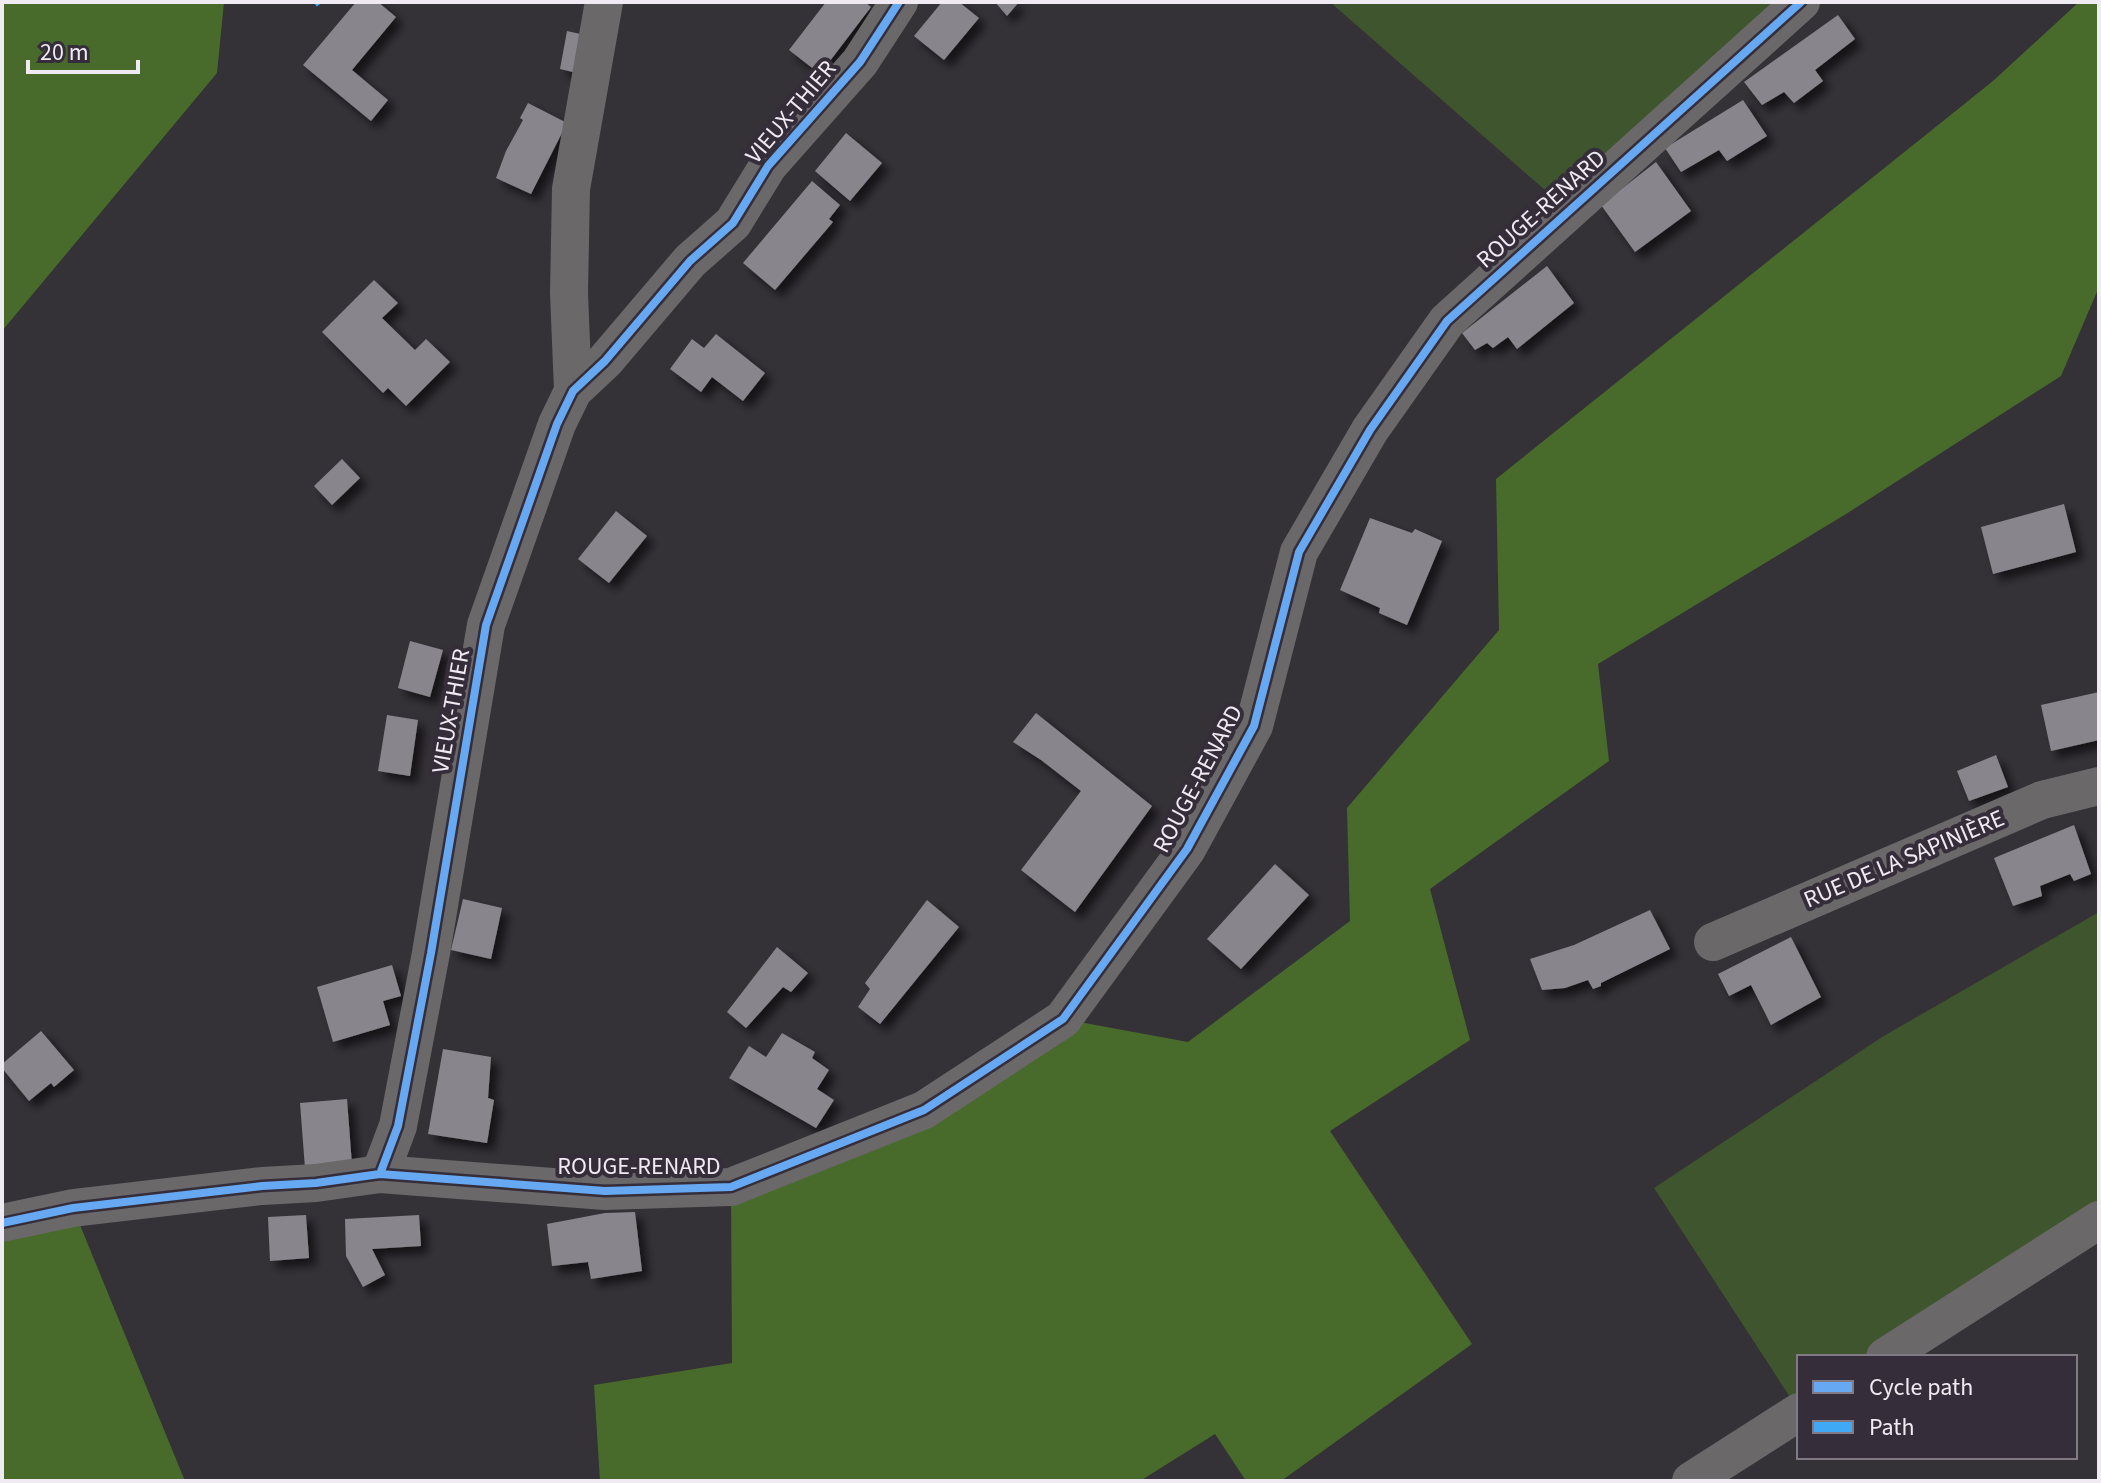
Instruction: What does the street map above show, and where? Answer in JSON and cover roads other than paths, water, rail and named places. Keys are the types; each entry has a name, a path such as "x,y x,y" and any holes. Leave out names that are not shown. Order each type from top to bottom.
{"street":[{"path":"573,391 569,293 571,189 604,2"},
{"name":"VIEUX-THIER","path":"380,1174 401,1112 486,625 557,424 573,391 605,361 690,261 733,223 768,166 860,62 899,2"},
{"name":"ROUGE-RENARD","path":"380,1174 605,1191 731,1187 924,1110 1063,1019 1187,849 1254,726 1299,552 1370,430 1447,321 1801,2"},
{"name":"RUE DE LA SAPINIÈRE","path":"1713,942 2042,800 2098,789"},
{"path":"2,1223 73,1208 380,1174"},
{"path":"1888,1355 2099,1220"},
{"path":"1691,1481 1797,1413"}]}
